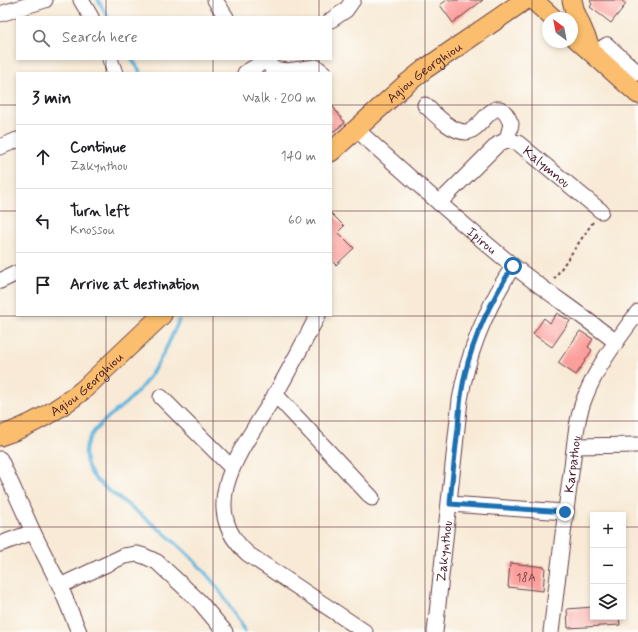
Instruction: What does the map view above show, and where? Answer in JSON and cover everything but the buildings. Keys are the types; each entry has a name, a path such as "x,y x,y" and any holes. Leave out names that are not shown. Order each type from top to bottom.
{"main road":[{"name":"Agiou Georghiou","path":"332,151 405,85 425,69 525,0"},
{"path":"533,0 546,12"},
{"path":"572,0 575,12 593,54"},
{"path":"578,40 638,94"},
{"name":"Agiou Georghiou","path":"0,436 20,429 36,421 72,399 161,316"}],"street":[{"path":"0,14 45,0"},
{"path":"81,0 90,16"},
{"path":"215,0 225,16"},
{"path":"332,19 346,10 353,0"},
{"path":"593,54 607,45 638,73"},
{"path":"110,60 115,72"},
{"path":"247,72 262,63 272,69 287,71 316,67 323,72"},
{"path":"426,105 441,120 466,132 472,130 494,110 500,109 505,112 511,124 507,140"},
{"name":"Ipirou","path":"356,129 513,266 616,342"},
{"path":"0,147 16,140"},
{"name":"Kalymnou","path":"439,203 498,144 507,140 518,143 601,211"},
{"name":"Zakynthou","path":"435,632 460,400 467,368 486,314 513,266"},
{"path":"0,281 16,273"},
{"name":"Karpathou","path":"551,632 565,512 577,428 584,399 597,372 616,342 638,312"},
{"path":"317,316 275,394 232,468 225,493 225,513 228,526 235,539 244,550 365,632"},
{"path":"275,394 372,498"},
{"path":"161,397 232,468"},
{"path":"575,446 638,445"},
{"path":"0,459 33,532 60,586 79,632"},
{"path":"450,504 565,512"},
{"path":"0,544 33,532"},
{"path":"60,586 124,556 131,554 144,556 157,562 199,601 225,632"}],"path":[{"path":"547,290 601,211"}],"waterway":[{"path":"98,0 107,16"},
{"path":"133,60 140,72"},
{"path":"179,320 159,362 146,382 125,404 102,422 89,439 85,452 87,465 93,477 99,483 163,532 198,564 220,591 245,632"}],"route":[{"path":"513,266 489,307 468,362 460,400 450,504 565,512"}]}
